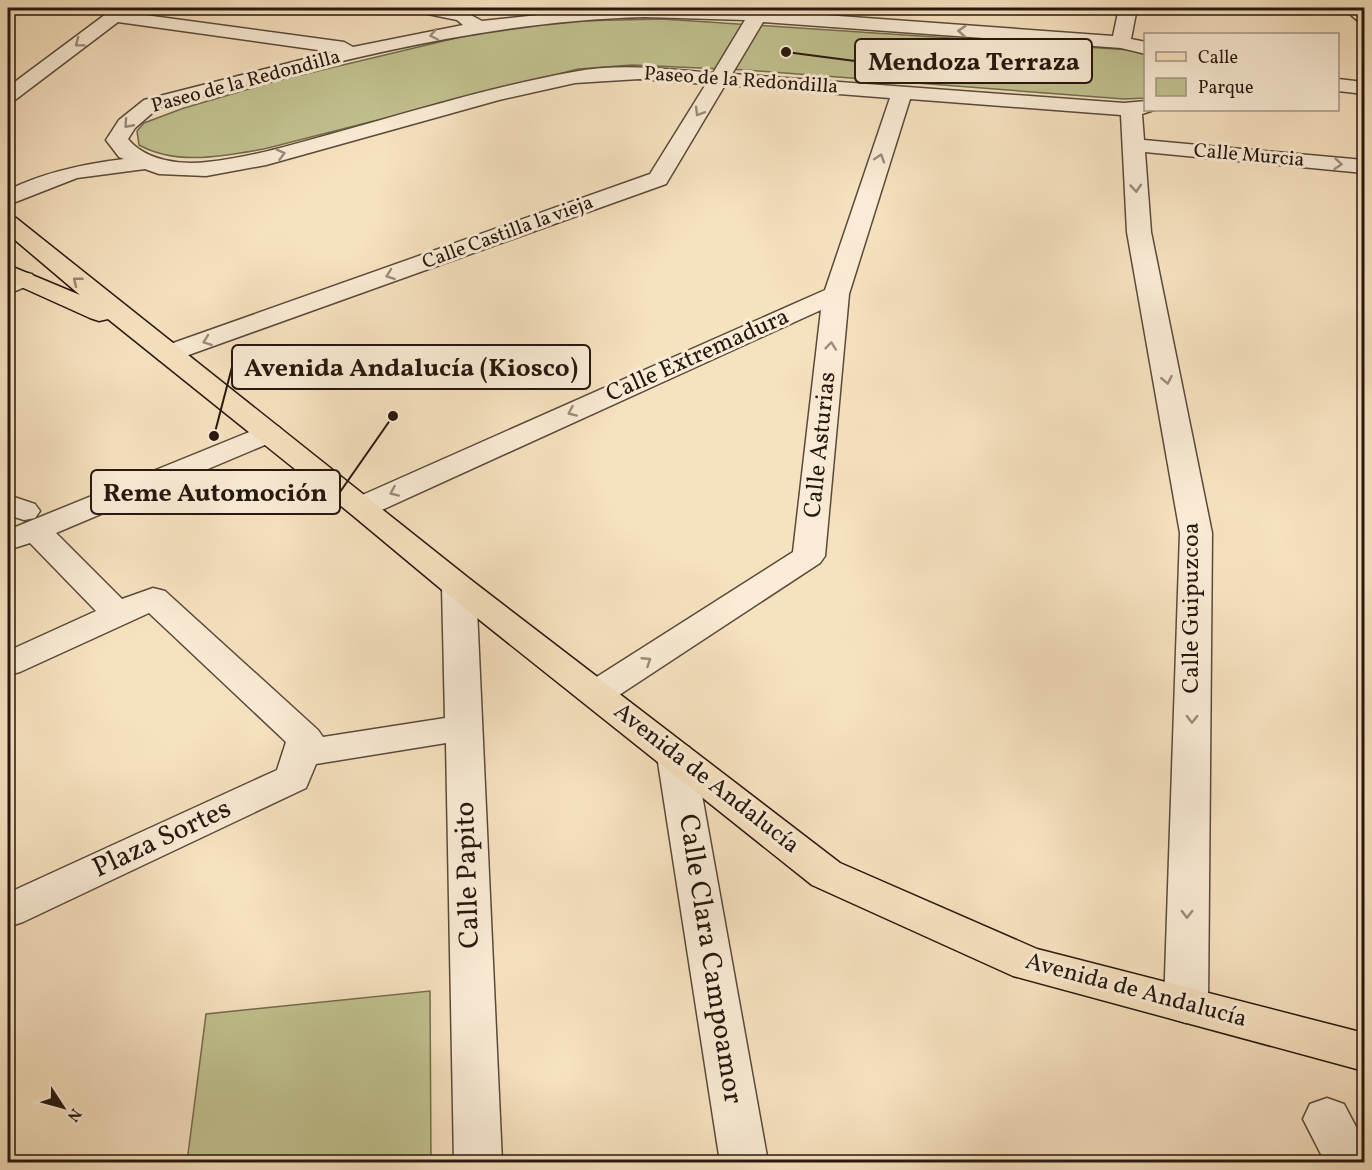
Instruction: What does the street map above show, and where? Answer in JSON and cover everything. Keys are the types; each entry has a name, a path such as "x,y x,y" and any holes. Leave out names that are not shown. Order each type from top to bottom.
{"main road":[{"name":"Avenida de Andalucía","path":"8,223 459,587 826,874 1028,964 1365,1052"},
{"name":"Avenida de Andalucía","path":"13,280 139,331"}],"street":[{"path":"424,8 463,16 477,26"},
{"path":"925,28 935,8"},
{"path":"1121,42 1128,8"},
{"path":"1352,8 1365,16"},
{"name":"Paseo de la Redondilla","path":"1138,108 639,73 575,77 495,95 266,158 206,169 159,167 127,152 117,140 126,124 151,104 361,51 477,26 585,11 759,12 925,28 1121,42 1144,48"},
{"path":"8,96 120,12 361,51"},
{"name":"Calle Castilla la vieja","path":"169,354 658,179 759,12"},
{"path":"1339,85 1365,88"},
{"name":"Calle Asturias","path":"597,693 809,556 836,294 902,92"},
{"name":"Calle Guipuzcoa","path":"1138,108 1133,146 1139,232 1196,533 1186,1005"},
{"path":"18,172 70,166 123,146"},
{"name":"Calle Murcia","path":"1133,146 1365,166"},
{"path":"8,198 35,184 74,172 148,162"},
{"name":"Calle Extremadura","path":"362,507 836,294"},
{"path":"17,530 269,434"},
{"path":"8,504 24,511 17,530"},
{"path":"17,530 118,614"},
{"name":"Calle Papito","path":"459,587 478,1162"},
{"path":"8,664 153,598 305,738 300,754 463,728"},
{"name":"Plaza Sortes","path":"8,911 293,778 300,754"},
{"name":"Calle Clara Campoamor","path":"676,756 744,1162"},
{"path":"1327,1119 1350,1162"}],"green space":[{"path":"663,19 1131,50 1144,54 1144,98 1124,99 746,70 632,65 578,69 264,149 216,156 184,157 154,151 139,145 137,131 144,123 184,108 280,80 498,28 576,21"},
{"path":"430,991 431,1162 187,1162 206,1014"}],"place":[{"name":"Mendoza Terraza","path":"786,52"},
{"name":"Reme Automoción","path":"393,416"},
{"name":"Avenida Andalucía (Kiosco)","path":"214,436"}]}
